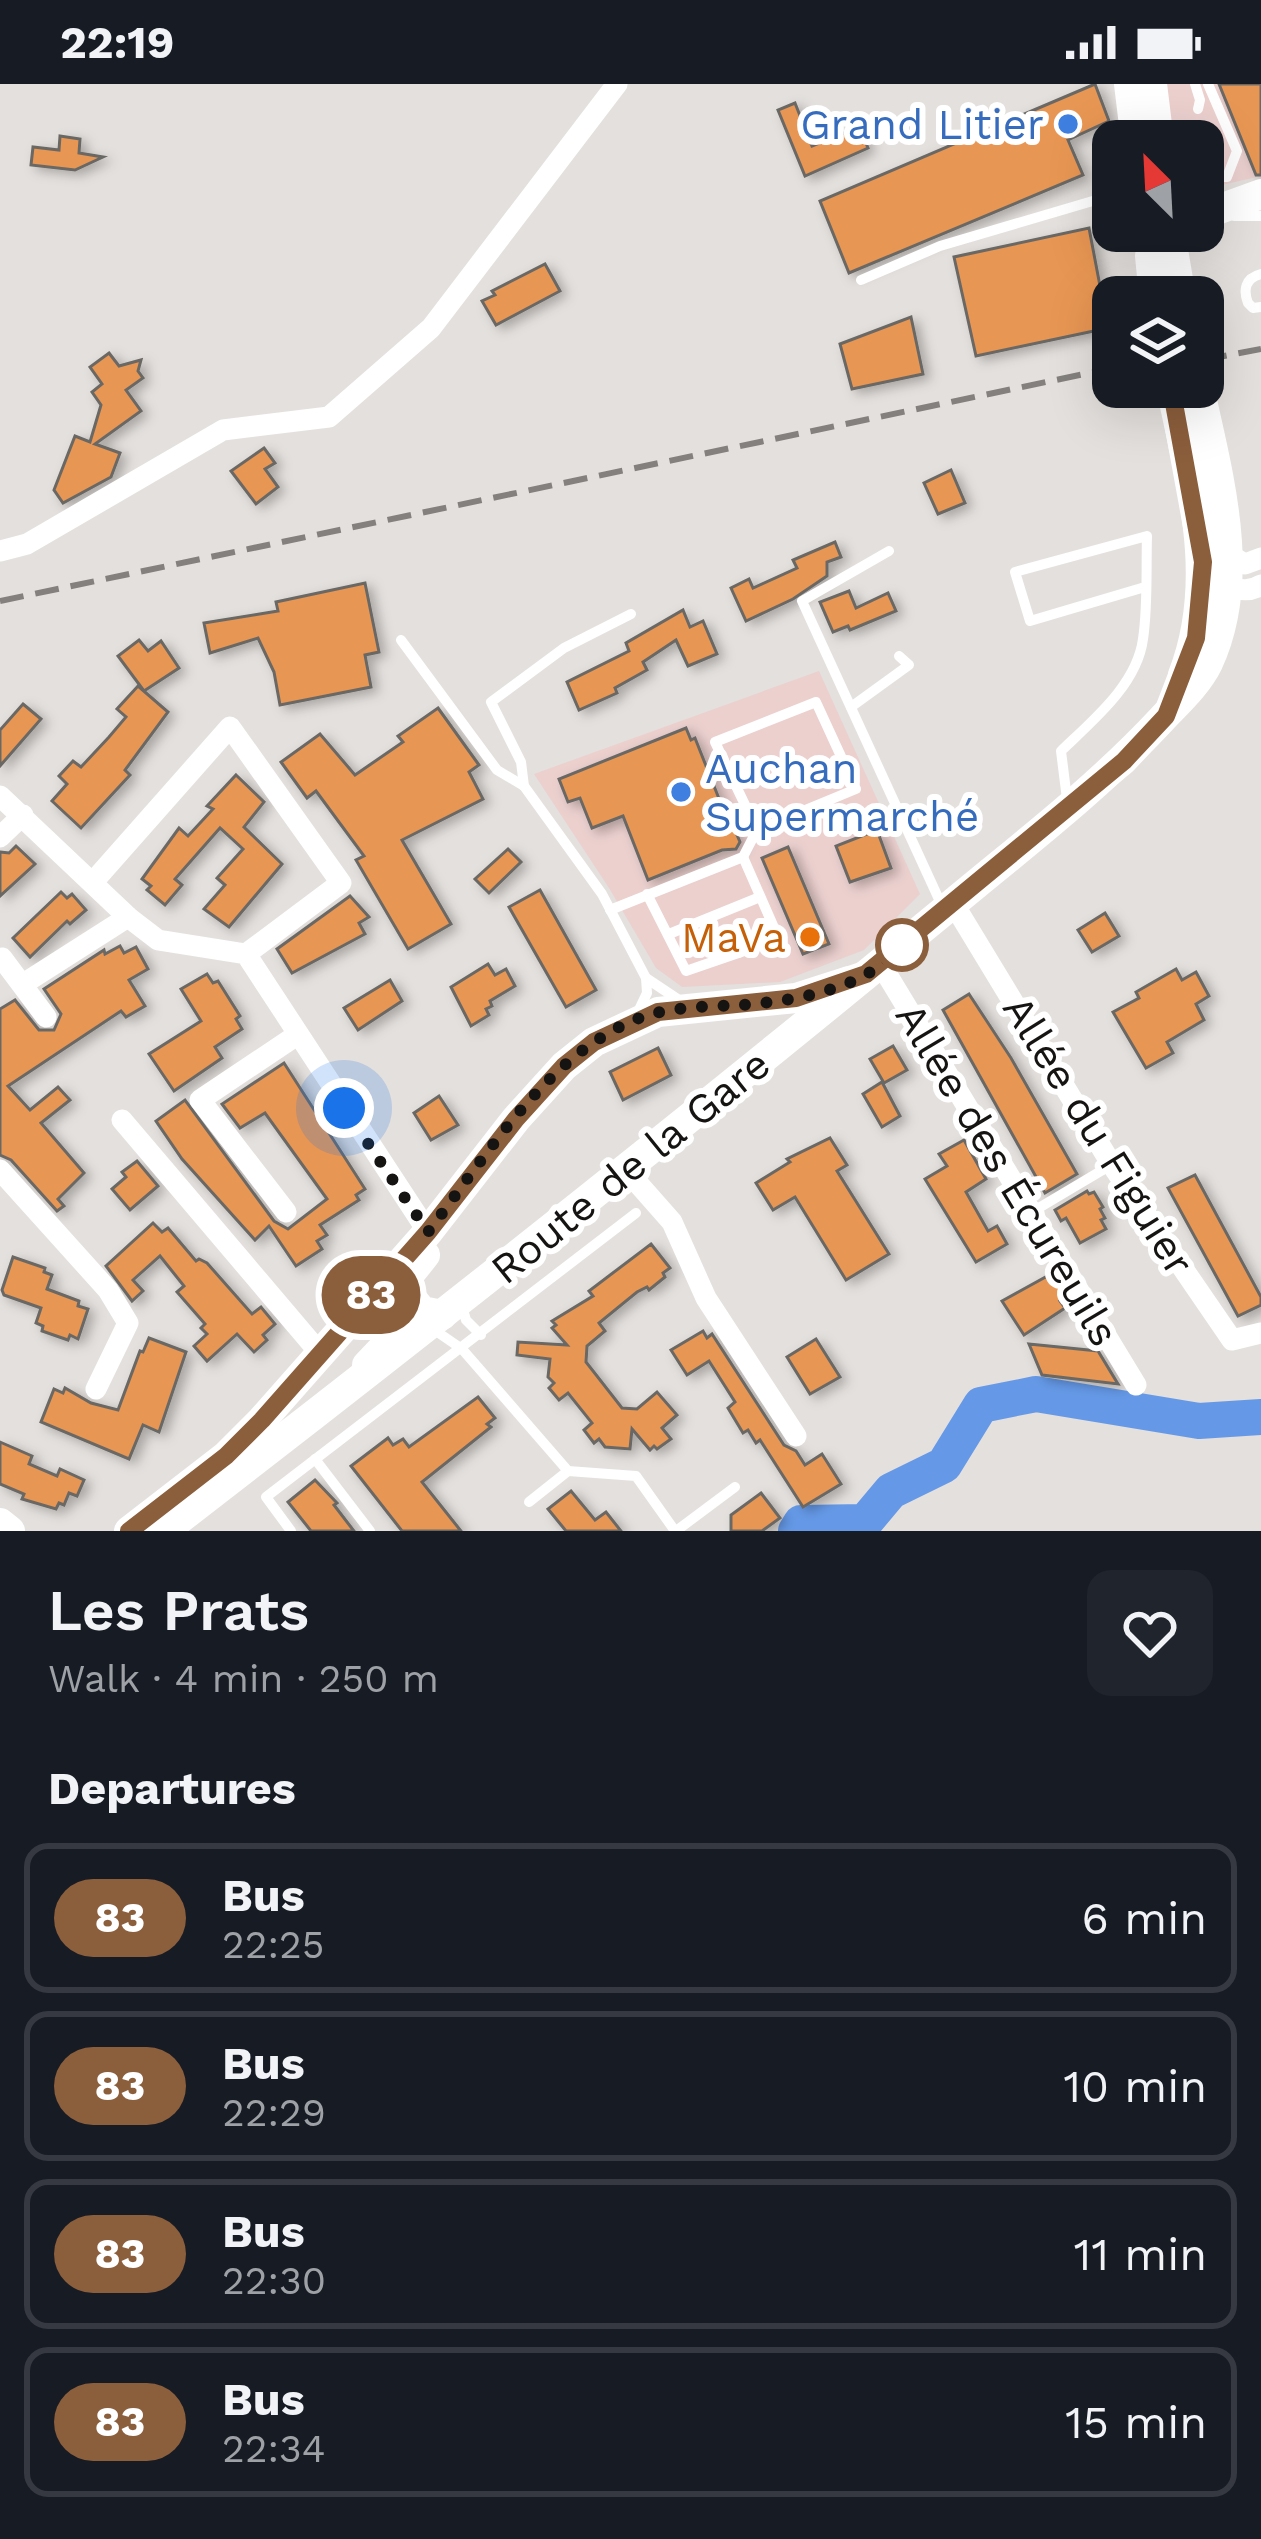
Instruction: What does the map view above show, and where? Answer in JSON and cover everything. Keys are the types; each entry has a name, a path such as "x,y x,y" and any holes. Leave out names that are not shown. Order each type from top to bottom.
{"main road":[{"path":"1129,84 1133,120"},
{"path":"1152,84 1156,120"},
{"name":"Route de la Gare","path":"1176,408 1203,562 1237,582"},
{"name":"Route de la Gare","path":"164,1531 706,1107 1069,808 1124,761 1166,716 1196,638 1237,582 1203,408"},
{"name":"Route de la Gare","path":"129,1531 226,1456 428,1232 516,1119 564,1066 594,1042 633,1021 698,1007 796,998 873,969"},
{"path":"706,1107 710,1095 767,1041 763,1020 747,1005"},
{"path":"428,1232 428,1250 405,1280 406,1291 422,1311 444,1314"},
{"path":"354,1314 376,1313 388,1328 387,1344 367,1362 364,1377"},
{"path":"300,1426 284,1416 312,1360"},
{"path":"0,1523 10,1531"}],"street":[{"path":"0,550 27,544 223,430 329,417 431,328 616,84"},
{"path":"0,796 128,917 158,940 246,953 341,883 230,727 93,882"},
{"path":"0,837 23,815"},
{"name":"Allée du Figuier","path":"949,907 1112,1165 1232,1340 1261,1333"},
{"path":"23,984 128,917"},
{"path":"246,953 428,1232"},
{"path":"2,958 46,1017"},
{"name":"Allée des Écureuils","path":"873,969 1032,1213 1136,1385"},
{"path":"286,1212 200,1100 297,1035"},
{"path":"122,1120 312,1360"},
{"path":"0,1170 108,1290 128,1323 96,1389"},
{"path":"627,1171 672,1222 706,1298 796,1436"}],"lane":[{"path":"1195,84 1198,109"},
{"path":"1208,84 1224,120"},
{"path":"1224,121 1237,151 1224,177"},
{"path":"861,280 940,246 1092,201"},
{"path":"1261,274 1245,288 1248,304 1261,307"},
{"path":"1069,808 1060,751 1099,715 1133,671 1143,642 1147,536 1015,572 1030,621 1145,587"},
{"path":"890,551 802,601 949,907"},
{"path":"524,786 521,762 491,702 564,648 631,614"},
{"path":"401,640 497,770 524,786 610,910 646,977 663,993 698,1007"},
{"path":"851,707 909,664 899,656"},
{"path":"610,910 742,857 757,830 856,789 816,702 715,742 757,830"},
{"path":"647,894 686,970 779,938 742,857"},
{"path":"669,934 760,897"},
{"path":"633,1021 646,993 646,977"},
{"path":"1032,1213 1112,1165"},
{"path":"291,1531 266,1497 636,1213"},
{"path":"444,1314 466,1320 481,1335"},
{"path":"444,1314 462,1349 568,1471"},
{"path":"315,1460 370,1531"},
{"path":"529,1502 568,1471 636,1476 675,1531 735,1487"}],"shaded area":[{"path":"1160,84 1261,84 1261,176 1224,185 1224,120 1170,120"},
{"path":"819,671 920,894 864,950 780,982 682,987 656,968 534,774"}],"building":[{"path":"1095,84 1109,120 1092,120 1092,129 1068,140 1083,175 849,273 820,201"},
{"path":"1219,84 1261,84 1261,175 1256,175"},
{"path":"795,103 812,146 859,127 868,148 805,176 778,110"},
{"path":"60,136 80,139 79,153 103,157 75,170 31,165 33,147 59,150"},
{"path":"1089,228 1098,276 1092,276 1092,331 976,356 954,257"},
{"path":"545,264 560,291 496,325 482,301"},
{"path":"911,317 923,374 852,389 840,344"},
{"path":"109,353 119,366 141,360 138,371 143,378 126,390 141,411 95,444 120,453 111,477 63,503 54,490 75,436 90,442 101,405 92,392 102,384 90,367"},
{"path":"264,448 275,463 265,469 278,487 256,504 231,471"},
{"path":"951,470 965,503 938,514 924,483"},
{"path":"835,542 841,557 827,562 827,576 746,621 731,588 749,579 753,588 797,568 793,560"},
{"path":"365,583 379,652 365,655 371,687 280,705 274,672 258,638 210,653 204,623 278,611 276,602"},
{"path":"849,591 856,608 888,593 896,611 833,632 820,602"},
{"path":"683,610 690,627 703,621 717,654 688,666 676,640 643,662 647,670 615,688 617,693 579,710 567,682 629,651 626,643"},
{"path":"139,640 148,651 161,641 179,668 144,691 118,656"},
{"path":"138,686 168,712 125,770 130,775 81,828 52,801 67,784 59,776 73,761 81,767 109,737 126,717 117,709"},
{"path":"23,704 41,719 0,766 0,730"},
{"path":"438,708 479,765 469,772 483,799 402,840 451,924 408,949 356,860 364,856 316,791 307,798 281,762 320,734 355,775 403,742 398,736"},
{"path":"686,728 691,740 695,738 740,842 736,849 722,850 648,880 623,816 592,828 580,798 568,802 559,779"},
{"path":"236,775 264,802 244,827 282,864 229,927 204,909 225,885 217,878 243,849 220,828 175,879 182,885 165,905 142,879 179,828 188,836 213,809 207,806"},
{"path":"877,830 891,868 850,882 836,846"},
{"path":"16,846 35,864 0,896 0,852 9,853"},
{"path":"788,847 829,944 803,954 762,858"},
{"path":"508,849 521,862 489,893 475,879"},
{"path":"540,890 596,990 566,1007 509,907"},
{"path":"61,892 67,898 72,894 86,910 70,924 67,921 30,957 13,938"},
{"path":"350,896 369,917 359,923 365,934 292,973 277,949"},
{"path":"1105,913 1119,936 1092,952 1078,930"},
{"path":"120,946 124,953 136,947 148,969 129,980 145,1006 126,1017 121,1011 8,1086 30,1110 58,1087 70,1100 41,1123 84,1173 58,1199 64,1206 57,1211 11,1160 0,1155 0,1009 15,1000 39,1030 54,1030 61,1014 44,989 104,950 105,954"},
{"path":"488,964 495,975 506,969 515,986 490,1001 489,1015 471,1026 451,987"},
{"path":"1176,969 1182,980 1196,972 1209,996 1196,1004 1204,1020 1167,1042 1173,1053 1146,1068 1113,1012"},
{"path":"207,974 213,983 218,981 240,1016 236,1019 242,1029 215,1047 222,1058 174,1091 149,1054 201,1021 181,989"},
{"path":"390,980 402,1001 358,1030 344,1008"},
{"path":"969,994 1077,1174 1045,1193 943,1010"},
{"path":"893,1046 907,1070 884,1083 870,1059"},
{"path":"658,1048 671,1075 623,1100 610,1072"},
{"path":"284,1063 365,1189 356,1195 359,1200 320,1225 327,1235 317,1241 322,1249 296,1266 269,1226 255,1240 182,1159 156,1121 185,1100 274,1221 288,1229 327,1199 265,1113 240,1128 222,1104"},
{"path":"882,1082 900,1116 882,1127 863,1094"},
{"path":"439,1096 458,1125 431,1140 414,1113"},
{"path":"830,1138 847,1165 837,1171 889,1254 846,1280 795,1197 773,1210 756,1183 790,1162 787,1159"},
{"path":"964,1140 986,1179 966,1192 988,1231 997,1226 1007,1244 976,1262 925,1179 947,1166 939,1154"},
{"path":"137,1161 158,1186 130,1210 112,1189 126,1177 122,1172"},
{"path":"1195,1175 1261,1297 1261,1305 1238,1316 1168,1188"},
{"path":"1087,1191 1094,1192 1103,1207 1105,1218 1101,1220 1106,1229 1080,1243 1066,1218 1061,1221 1055,1210"},
{"path":"153,1223 162,1232 168,1228 196,1261 207,1263 252,1314 261,1307 275,1324 254,1352 237,1334 207,1361 194,1346 207,1334 201,1328 205,1324 177,1292 184,1286 160,1256 133,1280 143,1291 132,1301 106,1266"},
{"path":"651,1244 670,1268 649,1290 637,1292 599,1323 605,1331 587,1346 586,1362 622,1408 637,1409 657,1392 677,1415 662,1428 671,1439 657,1449 650,1450 632,1429 630,1449 605,1447 599,1439 594,1443 584,1430 592,1423 568,1393 559,1400 549,1388 554,1383 548,1377 550,1359 517,1355 518,1342 567,1345 552,1328 556,1325 552,1321 593,1296 589,1291"},
{"path":"13,1257 45,1268 52,1275 47,1289 88,1309 78,1339 42,1331 43,1326 36,1323 41,1308 4,1295"},
{"path":"1051,1274 1066,1298 1060,1301 1065,1308 1024,1335 1002,1301"},
{"path":"703,1331 707,1338 712,1334 784,1445 796,1451 805,1465 822,1454 841,1484 803,1507 760,1440 756,1443 748,1430 743,1433 728,1408 735,1402 709,1361 687,1375 671,1350"},
{"path":"149,1338 186,1352 159,1432 143,1425 129,1459 41,1422 54,1389 63,1393 65,1388 91,1403 118,1410"},
{"path":"816,1339 840,1377 810,1394 787,1357"},
{"path":"1029,1344 1098,1351 1118,1384 1042,1375"},
{"path":"478,1397 495,1418 487,1424 491,1427 422,1482 461,1531 402,1531 351,1466 388,1438 393,1445 403,1439 409,1447"},
{"path":"0,1442 32,1456 29,1464 57,1476 60,1469 84,1480 77,1496 69,1493 64,1505 59,1503 56,1509 22,1499 24,1494 0,1484"},
{"path":"315,1480 354,1531 311,1531 288,1502"},
{"path":"571,1491 595,1520 606,1512 621,1531 566,1531 548,1509"},
{"path":"761,1493 780,1518 762,1531 731,1531 731,1515"}],"waterway":[{"path":"796,1531 801,1523 865,1522 891,1491 944,1465 981,1405 1036,1394 1199,1421 1261,1417"}],"railway":[{"path":"1224,356 1261,349"},
{"path":"0,601 1092,372"}],"bus line":[{"name":"83","path":"129,1531 226,1456 262,1420 428,1232 516,1119 564,1066 594,1042 658,1012 796,998 866,974 1124,761 1166,716 1196,638 1203,562 1176,408"}],"place":[{"name":"Grand Litier","path":"1068,124"},
{"name":"Auchan Supermarché","path":"681,792"},
{"name":"MaVa","path":"810,937"}],"route":[{"path":"344,1108 428,1232 516,1119 564,1066 594,1042 658,1012 796,998 866,974 902,945"}]}
